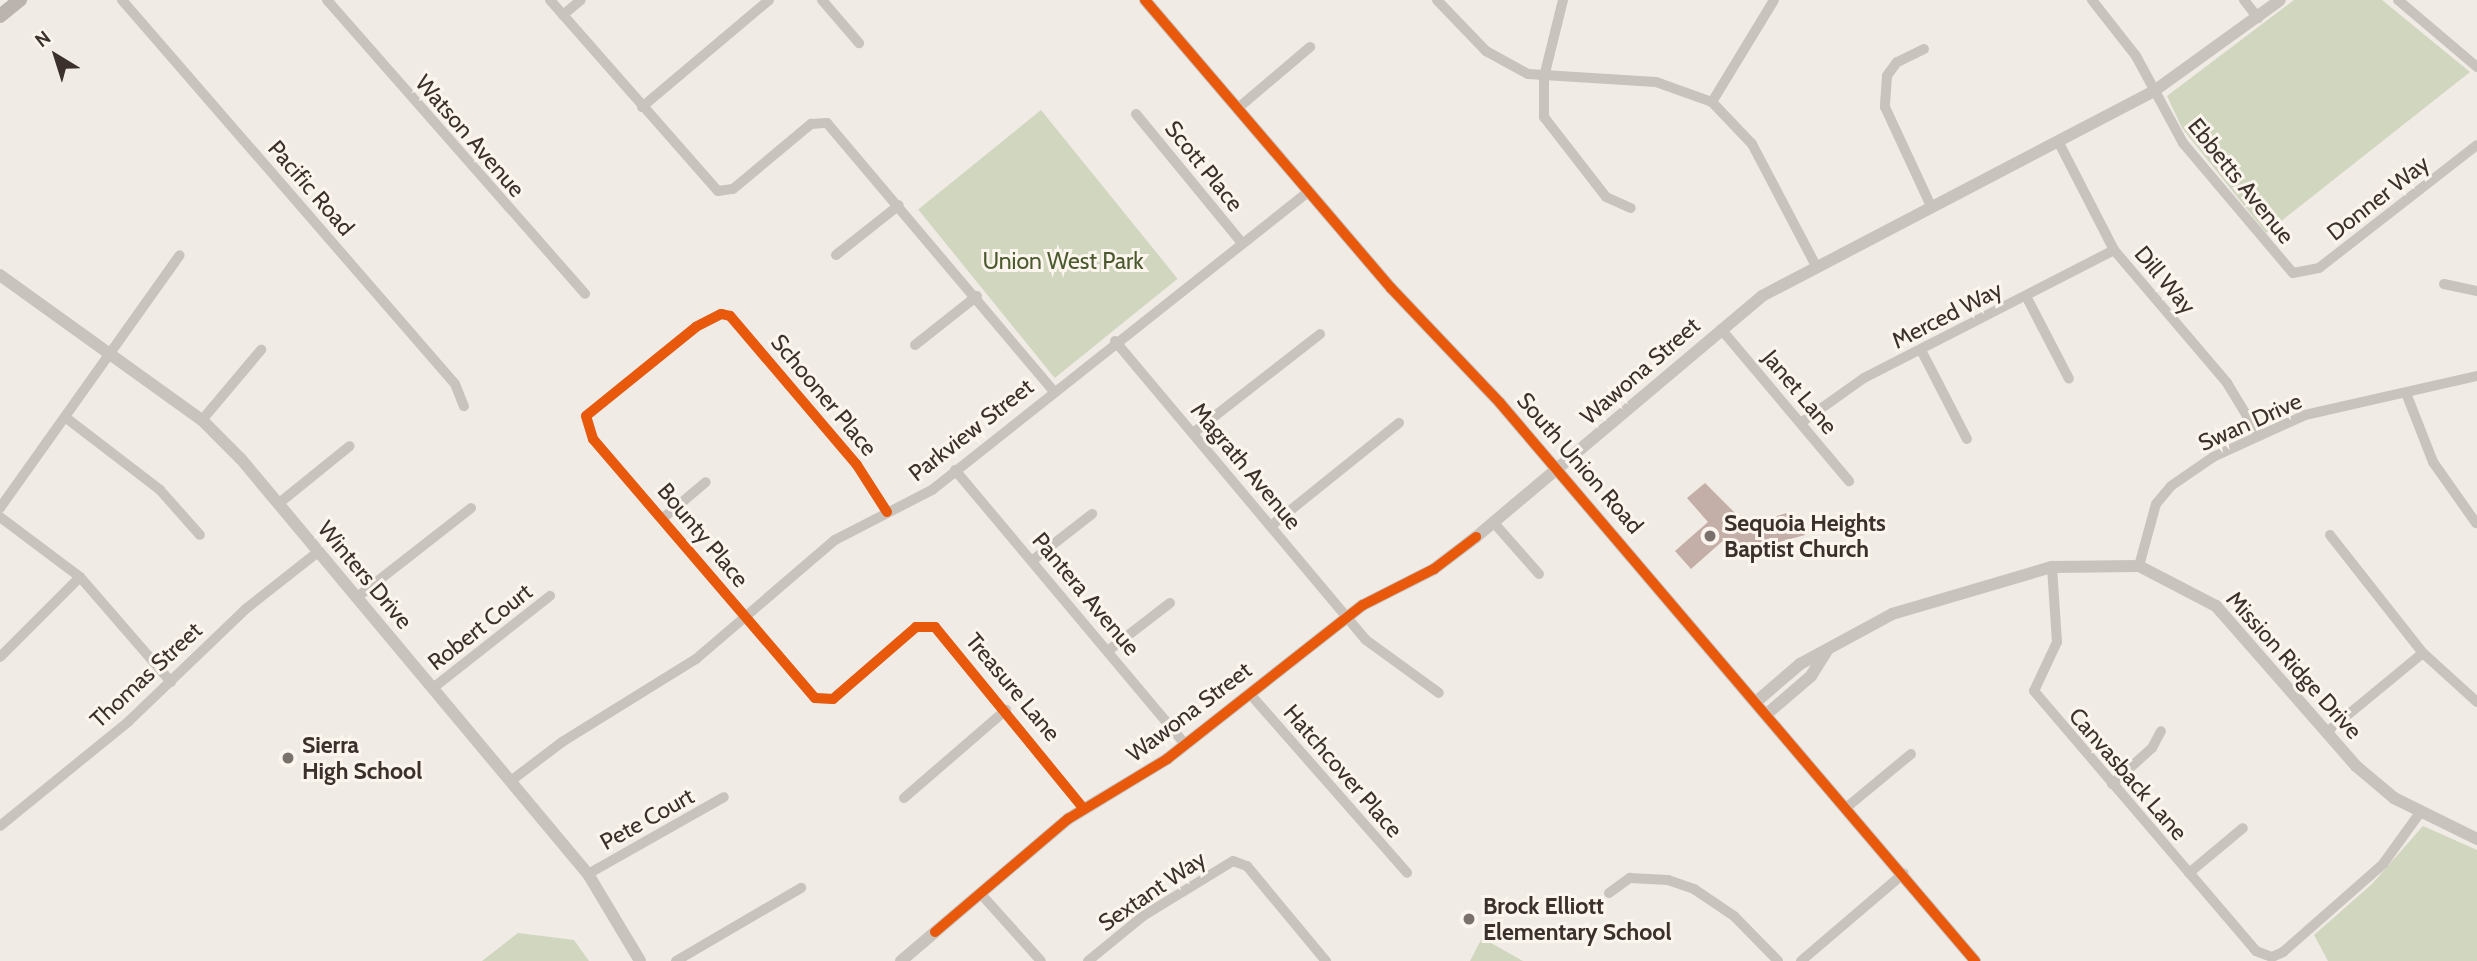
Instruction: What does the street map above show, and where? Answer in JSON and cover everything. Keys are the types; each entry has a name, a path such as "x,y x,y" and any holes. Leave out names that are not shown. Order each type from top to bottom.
{"main road":[{"path":"0,16 20,0"}],"street":[{"name":"Pacific Road","path":"122,0 448,376 464,406"},
{"name":"Watson Avenue","path":"327,0 586,294"},
{"path":"550,0 703,178 718,191 733,189 804,130 827,123 977,296 1053,390"},
{"path":"563,15 581,0"},
{"path":"642,107 769,0"},
{"path":"822,0 859,43"},
{"name":"South Union Road","path":"1145,0 1237,109 1768,713 1975,961"},
{"path":"1437,0 1486,51 1545,77 1656,82 1712,102 1752,144 1816,265"},
{"path":"1563,0 1545,77 1548,128 1606,197 1631,208"},
{"path":"1712,102 1774,0"},
{"name":"Ebbetts Avenue","path":"2092,0 2136,56 2183,144 2284,265 2300,274"},
{"path":"2244,0 2258,18"},
{"name":"Wawona Street","path":"901,961 1084,808 1185,744 1346,618 1434,569 1494,523 1762,296 1816,265 2154,91 2280,0"},
{"path":"2398,0 2477,66"},
{"path":"1237,109 1310,47"},
{"path":"1924,49 1897,62 1887,76 1885,107 1931,206"},
{"name":"Scott Place","path":"1136,114 1241,242"},
{"name":"Dill Way","path":"2058,141 2114,250 2227,383 2258,434"},
{"name":"Donner Way","path":"2300,274 2319,268 2477,145"},
{"name":"Parkview Street","path":"512,780 562,742 669,678 835,540 932,489 1053,390 1309,191"},
{"path":"836,255 899,205"},
{"name":"Merced Way","path":"1802,422 1852,385 2114,250"},
{"path":"0,508 180,256"},
{"name":"Winters Drive","path":"0,275 202,420 278,504 512,780 588,874 640,961"},
{"path":"2444,284 2477,291"},
{"path":"915,345 977,296"},
{"path":"2026,296 2069,379"},
{"name":"Bounty Place","path":"721,314 710,317 601,403 586,416 587,430 809,692"},
{"name":"Schooner Place","path":"721,314 730,316 857,465 887,512"},
{"name":"Janet Lane","path":"1721,329 1849,481"},
{"path":"1194,433 1320,334"},
{"name":"Magrath Avenue","path":"1115,341 1272,525 1346,618 1396,666 1440,693"},
{"path":"202,420 261,350"},
{"path":"1921,350 1967,439"},
{"name":"Swan Drive","path":"2139,566 2150,518 2171,486 2258,434 2305,415 2477,376"},
{"path":"2406,393 2433,462 2476,523"},
{"path":"65,417 160,490 200,535"},
{"path":"1272,525 1399,423"},
{"path":"278,504 350,446"},
{"name":"Pantera Avenue","path":"955,470 1110,650 1185,744"},
{"path":"662,519 706,482"},
{"path":"356,598 471,509"},
{"path":"1033,560 1092,514"},
{"path":"0,517 80,577 171,682"},
{"path":"1494,523 1539,574"},
{"path":"2330,535 2423,653 2477,702"},
{"name":"Thomas Street","path":"0,826 171,682 247,608 318,552"},
{"name":"Mission Ridge Drive","path":"1756,701 1827,650 1892,614 2052,567 2139,566 2216,606 2356,766 2419,814 2477,839"},
{"name":"Canvasback Lane","path":"2052,567 2057,642 2034,691 2256,951 2273,957 2288,947 2383,864 2419,814"},
{"path":"0,657 80,577"},
{"name":"Robert Court","path":"433,688 550,596"},
{"path":"1110,650 1170,603"},
{"name":"Treasure Lane","path":"809,692 833,699 916,627 934,627 1006,710 1084,808"},
{"name":"Mission Ridge Drive","path":"1768,713 1811,676 1827,650"},
{"path":"2327,732 2423,653"},
{"name":"Hatchcover Place","path":"1250,694 1407,873"},
{"path":"904,798 1006,710"},
{"path":"2112,783 2152,748 2161,731"},
{"path":"1847,807 1911,754"},
{"name":"Pete Court","path":"588,874 724,797"},
{"path":"2189,873 2243,828"},
{"name":"Sextant Way","path":"1088,961 1143,916 1229,863 1241,862 1326,961"},
{"path":"1801,961 1904,873"},
{"path":"1609,893 1630,878 1668,880 1694,889 1734,916 1778,961"},
{"path":"676,961 801,888"},
{"path":"980,893 1041,961"}],"green space":[{"path":"2294,0 2382,0 2470,72 2266,233 2182,128 2167,96"},
{"name":"Union West Park","path":"1041,110 1178,279 1055,378 918,209"},
{"path":"2423,826 2477,850 2477,961 2328,961 2314,935 2372,884"},
{"path":"518,933 574,940 589,961 482,961"},
{"path":"1482,938 1523,961 1470,961"}],"building":[{"path":"1705,483 1747,525 1790,512 1805,535 1756,548 1743,559 1726,538 1691,569 1675,551 1708,522 1687,498"}],"cycle path":[{"path":"1145,0 1391,288 1500,403 1975,961"},
{"path":"887,512 857,465 730,316 721,314 696,327 586,416 593,439 815,698 833,699 916,627 935,627 1084,809"},
{"path":"935,932 1068,819 1167,759 1363,605 1434,569 1476,537"}],"place":[{"name":"Sequoia Heights Baptist Church","path":"1710,536"},
{"name":"Sierra High School","path":"288,758"},
{"name":"Brock Elliott Elementary School","path":"1469,919"}]}
